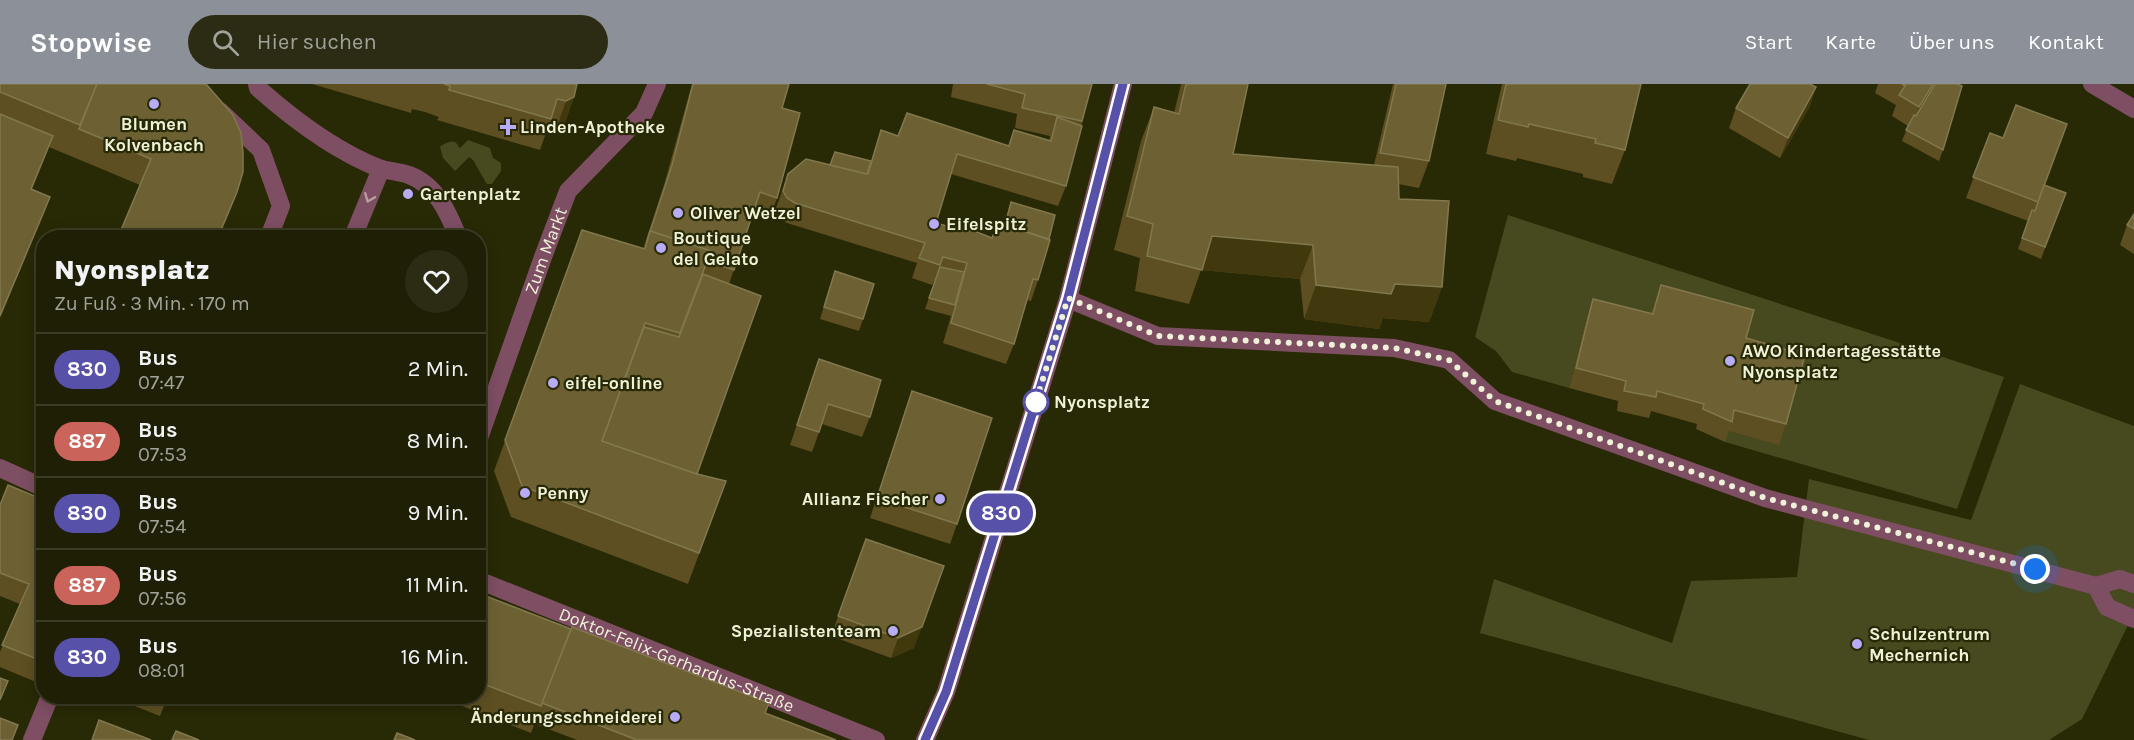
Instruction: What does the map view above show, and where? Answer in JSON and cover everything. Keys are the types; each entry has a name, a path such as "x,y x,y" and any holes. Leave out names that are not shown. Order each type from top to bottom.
{"street":[{"path":"257,84 258,88 289,116 355,158 381,169 410,175 431,188 448,214 455,230"},
{"name":"Zum Markt","path":"486,418 568,191 645,113 657,84"},
{"path":"925,740 946,692 1068,298 1123,84"},
{"path":"2092,84 2134,109"},
{"path":"205,96 261,150 281,207 271,230"},
{"path":"356,230 381,169"},
{"path":"1068,298 1158,336 1394,348 1449,360 1495,401 1765,498 2096,586 2120,579 2134,584"},
{"path":"0,468 36,484"},
{"name":"Doktor-Felix-Gerhardus-Straße","path":"486,583 876,740"},
{"path":"2096,586 2107,607 2134,619"},
{"path":"32,740 47,704"}],"green space":[{"path":"468,140 490,148 493,158 501,163 501,171 492,184 487,184 469,157 455,171 443,158 441,146 448,142 455,142 460,148"},
{"name":"AWO Kindertagesstätte Nyonsplatz","path":"1508,215 2004,377 1957,509 1725,442 1726,431 1654,305 1646,334 1586,319 1569,388 1512,372 1496,351 1475,337"},
{"path":"2020,384 2134,426 2134,613 2082,719 2049,740 1869,740 1480,633 1494,579 1672,643 1691,581 1797,577 1809,479 1971,520"}],"building":[{"path":"0,84 97,84 80,125 0,92"},
{"path":"97,84 207,85 233,115 241,133 243,152 243,172 221,230 121,230 151,159 79,129"},
{"path":"444,84 577,84 574,97 566,101 557,99 551,119 449,90 450,86"},
{"path":"693,84 789,84 782,108 800,113 777,198 760,192 734,270 708,261 711,251 650,231 672,165"},
{"path":"987,84 1092,84 1082,121 1022,108 1025,94"},
{"path":"1186,84 1248,84 1233,154 1398,167 1399,199 1449,201 1442,287 1395,284 1391,294 1316,285 1313,245 1212,236 1202,270 1147,256 1153,224 1127,216 1154,107 1179,114"},
{"path":"1396,84 1446,84 1429,161 1380,153"},
{"path":"1506,84 1641,84 1625,150 1595,143 1596,139 1529,124 1528,127 1498,120"},
{"path":"1750,84 1810,84 1816,87 1788,138 1736,108"},
{"path":"1902,84 1933,84 1919,107 1899,95 1905,86"},
{"path":"1935,84 1962,86 1943,150 1906,130"},
{"path":"2016,105 2067,124 2038,202 1973,177 1990,133 2003,138"},
{"path":"907,113 1009,146 1014,130 1051,141 1057,117 1082,126 1066,186 957,154 936,223 957,229 959,225 992,238 998,223 1050,240 1038,280 1033,279 1014,344 951,323 967,263 943,257 940,265 919,258 925,243 795,203 787,198 783,191 788,174 806,159 868,174 881,130 898,136"},
{"path":"0,114 53,136 31,189 50,197 0,316"},
{"path":"835,152 871,161 867,174 830,165"},
{"path":"2044,185 2066,193 2045,247 2022,238"},
{"path":"1011,202 1055,215 1049,239 1005,225"},
{"path":"2134,214 2134,229 2127,225"},
{"path":"582,230 645,249 650,231 711,251 680,333 645,323 602,441 697,474 726,481 699,553 522,486 505,440"},
{"path":"940,267 964,272 955,305 929,298"},
{"path":"835,271 874,284 863,319 824,307"},
{"path":"703,274 761,296 697,474 602,441 644,327 679,337"},
{"path":"1661,285 1754,310 1746,338 1805,355 1786,424 1734,410 1732,422 1703,409 1704,404 1657,391 1656,397 1624,391 1626,381 1576,368 1593,299 1653,314"},
{"path":"819,359 881,380 870,417 828,404 819,432 797,425"},
{"path":"912,391 992,418 957,524 877,498"},
{"path":"8,485 36,497 36,659 2,645 29,584 0,573 0,505"},
{"path":"866,539 944,566 922,627 898,638 838,616"},
{"path":"486,596 571,629 541,706 486,685"},
{"path":"572,627 769,703 765,713 836,740 637,740 542,703"},
{"path":"0,678 8,681 0,700"},
{"path":"0,718 18,725 12,740 0,740"},
{"path":"99,720 151,740 92,740"},
{"path":"176,731 199,740 172,740"},
{"path":"397,733 415,740 394,740"}],"bus line":[{"name":"830","path":"925,740 946,692 1068,298 1123,84"}],"place":[{"name":"Blumen Kolvenbach","path":"154,104"},
{"name":"Linden-Apotheke","path":"508,127"},
{"name":"Gartenplatz","path":"408,194"},
{"name":"Oliver Wetzel","path":"678,213"},
{"name":"Eifelspitz","path":"934,224"},
{"name":"Boutique del Gelato","path":"661,248"},
{"name":"AWO Kindertagesstätte Nyonsplatz","path":"1730,361"},
{"name":"eifel-online","path":"553,383"},
{"name":"Nyonsplatz","path":"1036,402"},
{"name":"Penny","path":"525,493"},
{"name":"Allianz Fischer","path":"940,499"},
{"name":"Spezialistenteam","path":"893,631"},
{"name":"Schulzentrum Mechernich","path":"1857,644"},
{"name":"Änderungsschneiderei","path":"675,717"}],"route":[{"path":"1036,402 1033,411 1068,298 1158,336 1394,348 1449,360 1495,401 1765,498 2035,569"}]}
